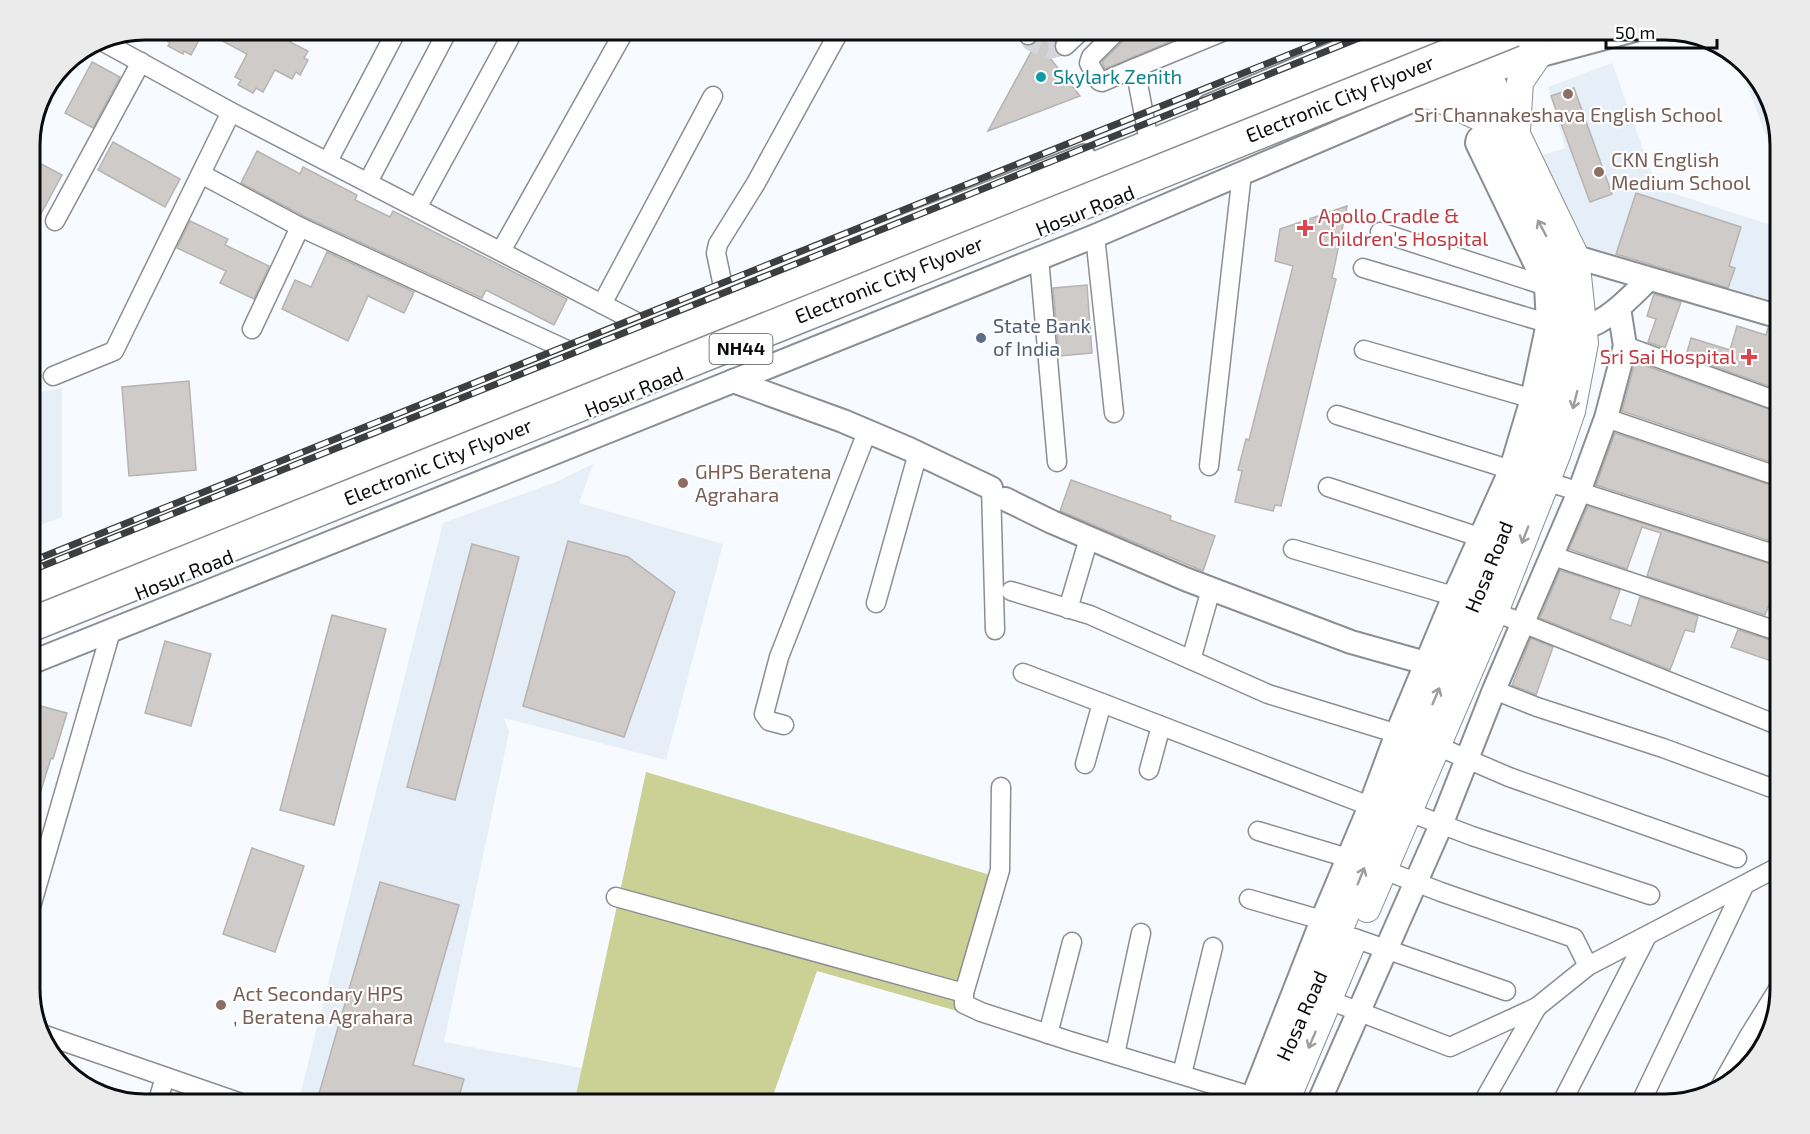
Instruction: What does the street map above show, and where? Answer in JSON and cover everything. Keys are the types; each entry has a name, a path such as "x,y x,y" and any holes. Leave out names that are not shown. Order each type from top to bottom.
{"highway":[{"name":"Hosur Road","path":"41,590 657,333 1418,40"},
{"name":"Electronic City Flyover","path":"41,621 1488,40"},
{"name":"Hosur Road","path":"41,633 597,407 1414,90 1470,61 1539,43"},
{"name":"Electronic City Flyover","path":"41,604 683,343 1470,61"}],"main road":[{"name":"Hosa Road","path":"1270,1094 1539,447 1541,402 1564,360 1576,257 1517,133 1470,61 1451,40"},
{"path":"1517,133 1520,82 1539,43"},
{"name":"Hosa Road","path":"1417,740 1437,666 1475,604 1490,540 1528,474 1572,411 1585,343 1567,327 1554,289 1558,259 1487,124 1470,61"},
{"path":"1414,90 1487,124"},
{"name":"Hosa Road","path":"1271,1094 1329,1000 1384,870 1389,810"}],"street":[{"path":"1065,46 1071,40"},
{"path":"1108,40 1091,57 1089,63 1099,81 1102,82 1202,40"},
{"path":"41,572 578,356 657,333 725,296 1147,131 1365,40"},
{"path":"1539,43 1561,40"},
{"path":"328,161 392,41"},
{"path":"368,182 442,41"},
{"path":"417,208 508,41"},
{"path":"501,251 618,41"},
{"path":"725,296 716,253 718,244 756,183 834,41"},
{"path":"112,47 231,112 657,333"},
{"path":"55,221 141,62"},
{"path":"1135,68 1147,131"},
{"name":"Hosur Road","path":"41,659 1095,236 1242,173 1414,90"},
{"path":"602,304 713,96"},
{"path":"53,376 114,351 231,112"},
{"path":"1209,466 1242,173"},
{"path":"201,174 300,227 578,356"},
{"path":"252,329 300,227"},
{"path":"1380,232 1554,289"},
{"path":"1095,236 1114,413"},
{"path":"1576,257 1770,314"},
{"path":"1039,258 1057,462"},
{"path":"1364,268 1567,327 1596,324 1619,308 1649,279"},
{"path":"1325,1094 1441,825 1494,690 1579,492 1606,418 1625,346 1619,308"},
{"path":"1625,346 1770,398"},
{"path":"1364,350 1541,402"},
{"path":"733,381 918,453 1089,538 1211,589 1351,642 1437,666"},
{"path":"1337,415 1770,553"},
{"path":"1606,418 1770,474"},
{"path":"784,725 770,721 764,714 779,657 867,432"},
{"path":"876,603 918,453"},
{"path":"1328,487 1490,540"},
{"path":"995,630 998,493"},
{"path":"1068,609 1089,538"},
{"path":"1293,549 1475,604 1770,722"},
{"path":"1553,556 1770,629"},
{"path":"1191,660 1211,589"},
{"path":"1011,591 1090,615 1268,694 1417,740 1468,758 1509,777 1737,858"},
{"path":"41,872 111,631"},
{"path":"1023,673 1389,810 1441,825 1650,896"},
{"path":"1494,690 1770,787"},
{"path":"1085,764 1102,703"},
{"path":"1149,770 1161,726"},
{"path":"1270,1094 1322,920 1348,858 1389,810 1417,740"},
{"path":"1000,787 1000,870 964,993 964,1004 981,1012 1048,1034 1251,1094"},
{"path":"1258,831 1348,858"},
{"path":"1384,870 1574,938 1588,966"},
{"path":"1329,1000 1450,1047 1537,1007 1588,966 1770,872"},
{"path":"1645,1094 1744,886"},
{"path":"616,897 964,993"},
{"path":"1249,899 1322,920"},
{"path":"1115,1054 1141,933"},
{"path":"1566,1094 1647,936"},
{"path":"1354,938 1506,991"},
{"path":"1048,1034 1072,942"},
{"path":"1182,1074 1213,947"},
{"path":"1729,1071 1768,1005"},
{"path":"1488,1094 1537,1007"},
{"path":"54,1038 215,1094"},
{"path":"160,1094 165,1077"}],"shaded area":[{"name":"CKN English Medium School","path":"1612,63 1657,188 1770,225 1770,304 1576,247 1540,156 1565,148 1548,87"},
{"path":"1745,78 1759,99 1764,112 1770,147"},
{"path":"62,388 62,517 41,525 41,392"},
{"path":"593,464 579,503 723,544 666,760 504,718 509,732 444,1042 582,1068 576,1094 300,1094 443,523 556,482"}],"green space":[{"path":"646,772 1004,879 964,1013 817,971 774,1094 576,1094"}],"building":[{"name":"Skylark Zenith","path":"1037,40 1056,40 1056,52 1050,58 1080,96 988,131"},
{"path":"1124,40 1173,40 1105,69 1102,62"},
{"path":"167,41 199,41 191,55 184,51 183,54 168,46 170,43"},
{"path":"223,41 291,41 308,51 304,58 308,60 300,75 296,72 292,79 275,70 263,92 256,88 253,93 238,85 241,80 235,77 247,54"},
{"path":"92,62 120,77 93,128 65,113"},
{"path":"1574,88 1612,194 1590,202 1551,96"},
{"path":"113,142 180,179 165,207 98,170"},
{"path":"257,151 300,174 303,167 357,195 355,200 390,217 393,211 567,299 554,325 486,290 482,298 305,217 241,183"},
{"path":"41,164 62,175 41,214"},
{"path":"1636,193 1741,227 1729,266 1735,268 1728,288 1616,254"},
{"path":"1347,206 1332,278 1336,279 1281,506 1275,505 1273,511 1235,502 1242,471 1238,470 1246,439 1249,440 1293,266 1275,261 1280,229"},
{"path":"190,221 228,239 225,245 269,266 254,299 220,283 226,271 177,248"},
{"path":"327,252 414,292 404,313 368,296 348,341 282,309 295,280 311,287"},
{"path":"1087,285 1092,353 1059,356 1053,288"},
{"path":"1654,294 1681,302 1665,348 1648,342 1656,319 1647,316"},
{"path":"1737,326 1766,335 1768,328 1770,328 1770,386 1686,356 1691,338 1730,350"},
{"path":"1635,362 1770,409 1770,462 1622,411"},
{"path":"189,381 196,470 129,476 122,387"},
{"path":"1615,433 1770,485 1770,541 1596,485"},
{"path":"1071,480 1171,516 1170,520 1215,536 1203,571 1060,511"},
{"path":"1588,506 1770,564 1770,602 1765,615 1647,576 1661,533 1642,527 1627,569 1569,549"},
{"path":"568,541 628,557 675,592 624,737 523,706"},
{"path":"472,544 519,557 455,800 407,787"},
{"path":"1560,570 1620,590 1610,619 1631,626 1640,597 1698,616 1694,632 1685,630 1670,670 1540,618"},
{"path":"332,615 386,629 334,825 280,810"},
{"path":"1738,630 1770,640 1770,661 1731,647"},
{"path":"1531,638 1553,647 1536,695 1512,685"},
{"path":"165,641 211,654 191,726 145,713"},
{"path":"41,706 67,713 53,759 51,758 41,790"},
{"path":"252,848 304,866 275,952 223,934"},
{"path":"380,882 459,905 413,1065 464,1079 460,1094 319,1094"}],"tunnel":[{"path":"1030,40 1049,50 1065,46"}],"railway":[{"path":"41,558 1325,40"},
{"path":"41,567 1354,40"}],"place":[{"name":"Skylark Zenith","path":"1041,77"},
{"name":"Sri Channakeshava English School","path":"1568,94"},
{"name":"CKN English Medium School","path":"1599,172"},
{"name":"Apollo Cradle & Children's Hospital","path":"1305,228"},
{"name":"State Bank of India","path":"981,338"},
{"name":"Sri Sai Hospital","path":"1749,357"},
{"name":"GHPS Beratena Agrahara","path":"683,483"},
{"name":"Act Secondary HPS , Beratena Agrahara","path":"221,1005"}]}
